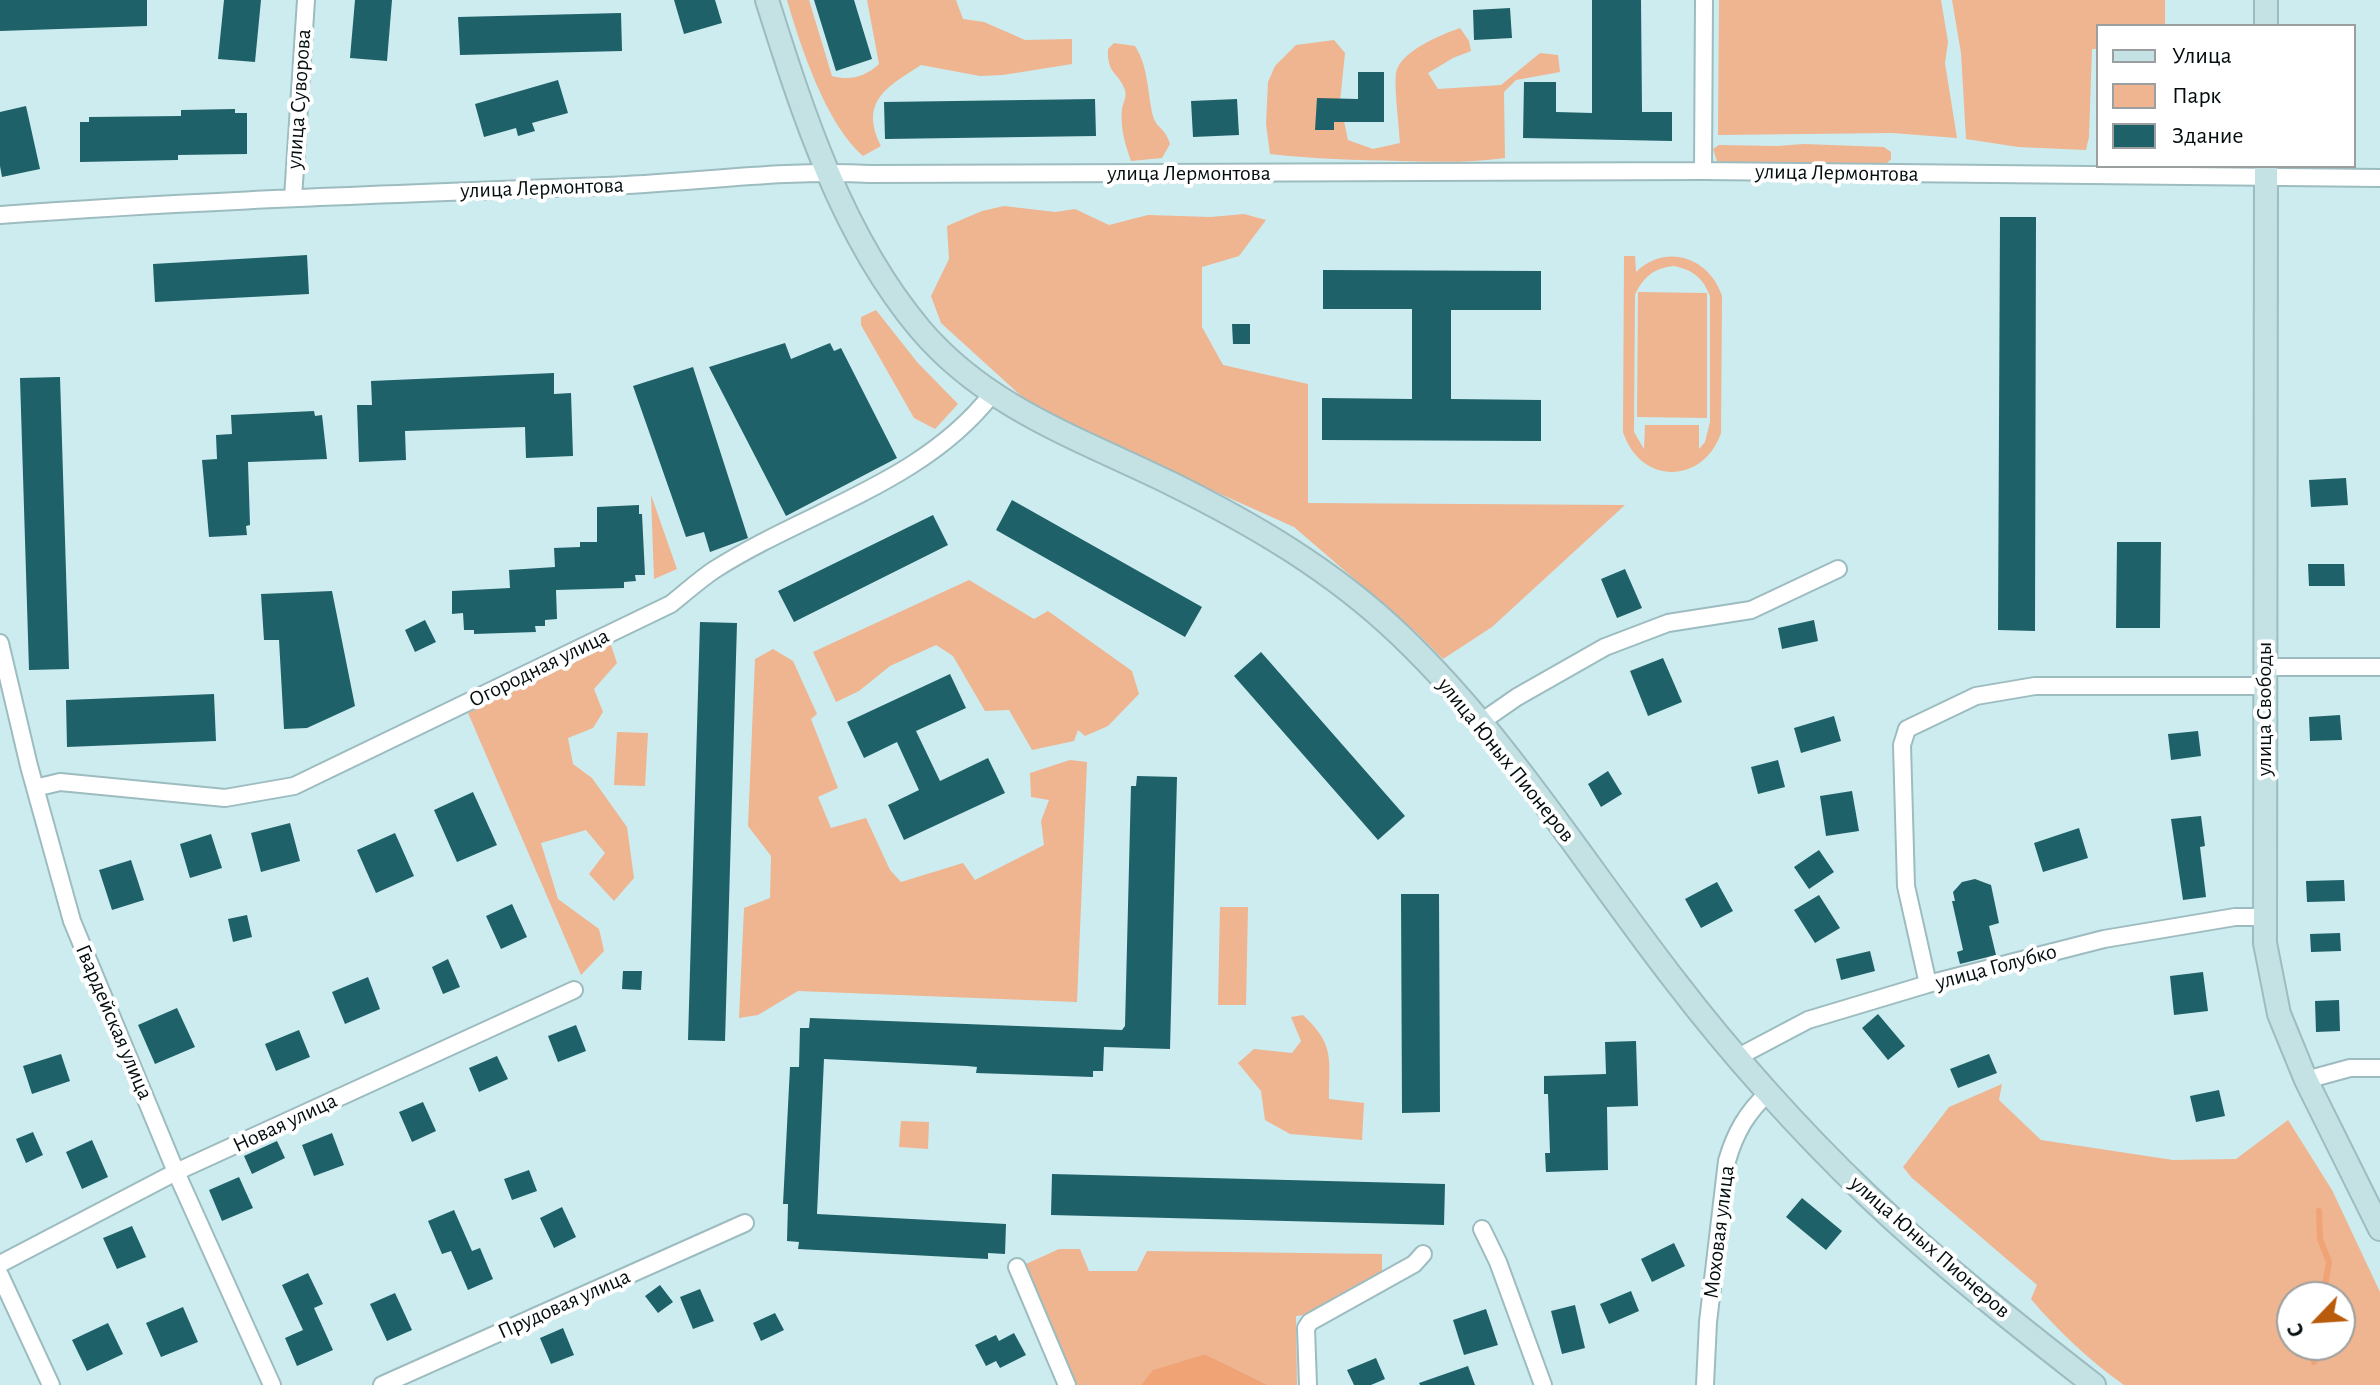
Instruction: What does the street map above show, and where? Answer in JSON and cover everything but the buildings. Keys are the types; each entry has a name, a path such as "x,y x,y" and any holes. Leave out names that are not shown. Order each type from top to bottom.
{"main road":[{"name":"улица Юных Пионеров","path":"767,0 809,127 850,220 882,275 919,327 952,362 992,394 1028,417 1171,484 1279,541 1349,591 1400,635 1481,722 1677,984 1769,1092 1867,1195 2025,1331 2094,1385"},
{"path":"2266,0 2266,24"},
{"name":"улица Свободы","path":"2267,172 2265,943 2279,1014 2306,1080 2380,1229"}],"street":[{"name":"улица Суворова","path":"293,198 306,0"},
{"path":"1703,171 1704,0"},
{"name":"улица Лермонтова","path":"0,215 293,198 667,184 827,171 870,174 2267,172 2380,178"},
{"name":"Огородная улица","path":"35,788 60,782 225,798 294,786 671,604 714,570 931,454 978,412 992,394"},
{"path":"1481,722 1517,697 1605,647 1668,623 1751,610 1838,569"},
{"name":"Гвардейская улица","path":"0,643 35,788 72,921 176,1172 272,1385"},
{"path":"1928,984 1906,886 1902,745 1907,729 1976,696 2035,686 2264,677 2380,667"},
{"name":"улица Голубко","path":"1738,1057 1808,1020 1928,984 2104,939 2235,917 2265,917"},
{"name":"Новая улица","path":"0,1264 176,1172 574,990"},
{"path":"2306,1080 2350,1068 2380,1068"},
{"name":"Моховая улица","path":"1705,1385 1708,1322 1727,1161 1733,1141 1750,1109 1769,1092"},
{"name":"Прудовая улица","path":"382,1385 745,1223"},
{"path":"1482,1229 1498,1262 1543,1385"},
{"path":"1308,1385 1306,1328 1310,1322 1414,1264 1423,1254"},
{"path":"1017,1267 1066,1385"},
{"path":"0,1275 51,1385"}],"green space":[{"path":"787,0 809,0 832,76 857,77 879,64 867,0 956,0 963,19 984,22 1025,40 1072,39 1072,64 980,76 921,65 880,97 873,117 881,146 863,156 837,125 826,105 807,62"},
{"path":"1719,0 1941,0 1948,42 1945,63 1957,138 1892,133 1718,135"},
{"path":"1952,0 2165,0 2165,24 2096,24 2086,150 2018,147 1966,139 1961,53"},
{"path":"1460,28 1469,41 1471,51 1428,73 1438,89 1501,85 1540,53 1558,55 1560,72 1516,80 1504,92 1505,158 1426,162 1270,154 1266,124 1268,82 1275,66 1296,45 1334,40 1345,53 1340,102 1348,140 1373,149 1400,143 1396,88 1399,65 1422,45"},
{"path":"1114,43 1135,46 1140,54 1153,116 1170,144 1162,158 1131,161 1122,122 1125,90 1108,57 1108,49"},
{"path":"1719,145 1884,147 1891,152 1891,159 1885,165 1855,167 1822,164 1748,166 1717,161 1713,149"},
{"path":"1004,206 1055,212 1075,209 1109,225 1148,215 1211,217 1244,214 1266,220 1239,256 1202,267 1202,327 1223,365 1308,384 1308,503 1625,505 1492,627 1443,659 1294,527 1091,436 1030,404 941,323 931,296 949,259 947,226 982,211"},
{"path":"1624,256 1635,256 1636,272 1660,258 1685,258 1707,272 1722,296 1721,433 1712,450 1700,462 1687,470 1672,472 1643,462 1631,449 1623,432","holes":["1674,266 1701,280 1710,296 1710,422 1705,442 1699,449 1699,425 1645,425 1644,449 1634,432 1635,295 1646,278 1655,271"]},
{"path":"1638,292 1707,293 1707,418 1637,417"},
{"path":"876,310 917,362 958,404 935,429 914,418 861,325 861,317"},
{"path":"651,495 677,569 654,579"},
{"path":"969,580 1034,619 1048,611 1132,671 1139,694 1108,726 1085,736 1078,730 1074,741 1032,750 1009,710 985,711 953,656 936,645 890,666 859,691 836,702 813,652"},
{"path":"611,645 617,663 594,689 603,712 593,728 568,738 573,764 592,778 627,827 634,878 614,901 589,874 605,853 586,830 541,843 558,899 599,929 604,951 581,975 468,713"},
{"path":"773,649 793,661 817,714 811,719 838,788 818,797 831,828 866,818 890,870 901,882 963,863 975,880 1044,845 1041,821 1049,800 1031,797 1030,773 1070,760 1087,762 1077,1002 798,991 758,1015 739,1018 744,908 770,898 771,856 748,826 755,659"},
{"path":"617,732 648,733 645,786 614,785"},
{"path":"1220,907 1248,907 1246,1005 1218,1005"},
{"path":"1303,1015 1321,1035 1328,1053 1329,1099 1364,1103 1362,1140 1290,1134 1265,1120 1261,1091 1238,1063 1254,1049 1292,1053 1301,1041 1291,1017"},
{"path":"2002,1084 1999,1100 2041,1140 2173,1160 2236,1159 2288,1120 2332,1190 2380,1292 2380,1385 2124,1385 2075,1345 2031,1299 2037,1285 1903,1167 1949,1107"},
{"path":"901,1121 929,1122 928,1149 899,1147"},
{"path":"1059,1249 1080,1249 1089,1271 1137,1271 1147,1251 1382,1254 1382,1274 1304,1315 1296,1316 1297,1385 1268,1385 1205,1354 1154,1370 1141,1385 1075,1385 1026,1275 1026,1264"}],"shaded area":[{"path":"1205,1354 1268,1385 1141,1385 1153,1370"}],"waterway":[{"path":"2319,1211 2320,1239 2329,1262 2326,1281"}]}
